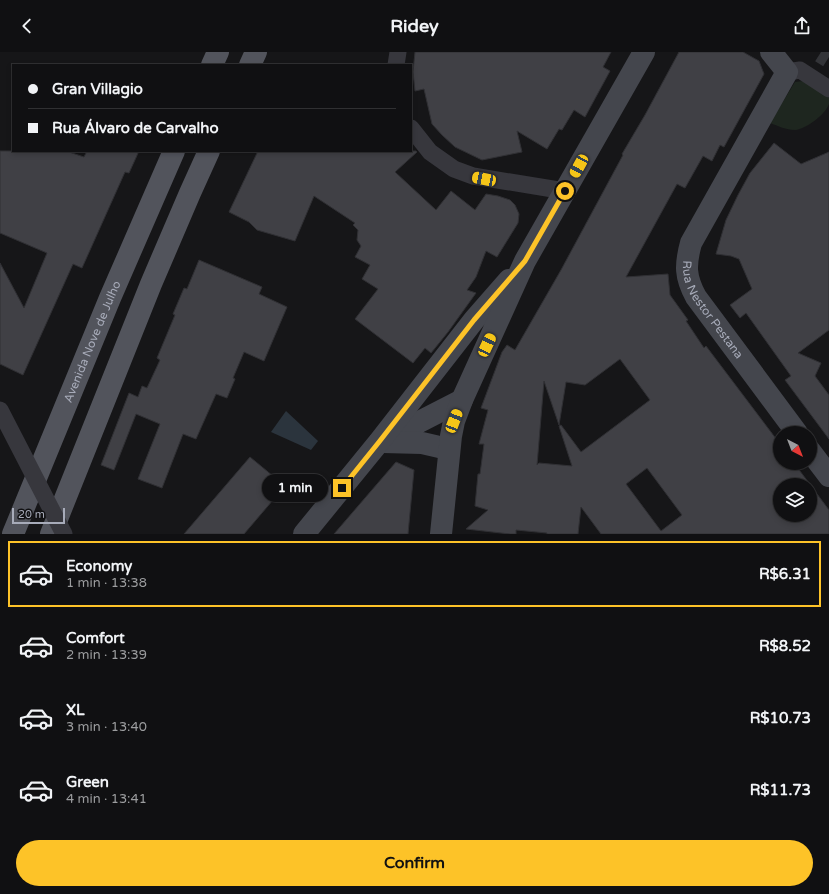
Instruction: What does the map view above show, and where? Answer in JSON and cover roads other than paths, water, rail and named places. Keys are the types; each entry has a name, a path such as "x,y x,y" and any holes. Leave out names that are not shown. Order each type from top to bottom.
{"main road":[{"path":"212,64 218,52"},
{"path":"250,64 256,52"},
{"name":"Avenida Nove de Julho","path":"13,534 110,298 174,152"},
{"path":"50,534 151,284 210,152"}],"street":[{"path":"396,64 398,52"},
{"path":"440,534 448,449 454,421 462,400 525,261 644,52"},
{"path":"771,52 787,72 800,70 829,89"},
{"name":"Rua Nestor Pestana","path":"787,72 691,243 686,260 686,275 696,297 792,426"},
{"path":"412,129 430,152 454,169 480,178 565,191"},
{"path":"304,534 379,442 474,320 525,261"},
{"path":"379,442 462,400"},
{"path":"0,410 64,534"},
{"path":"379,442 422,444 448,449"},
{"path":"817,460 829,476"}],"tunnel":[{"path":"821,52 829,57"}]}
